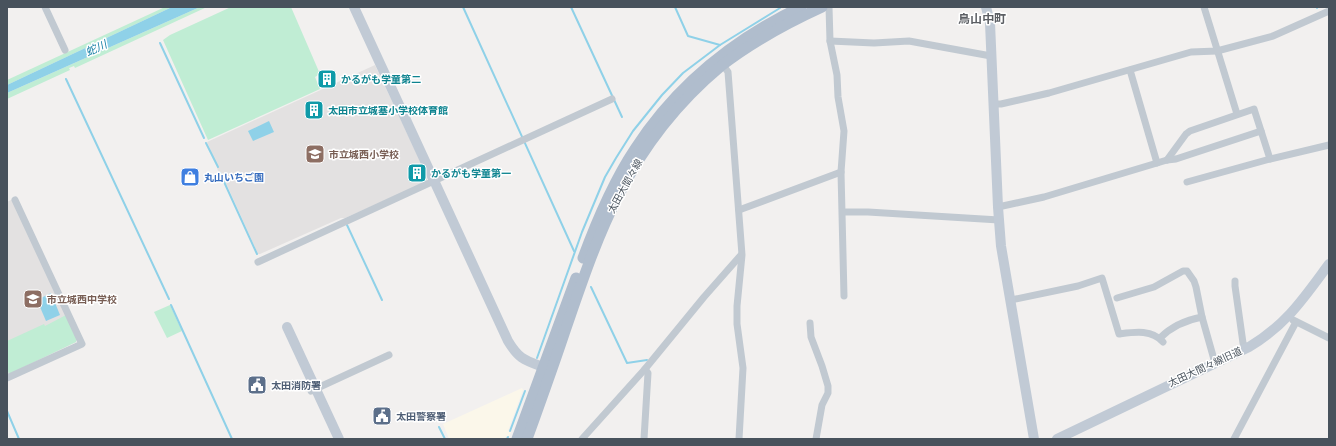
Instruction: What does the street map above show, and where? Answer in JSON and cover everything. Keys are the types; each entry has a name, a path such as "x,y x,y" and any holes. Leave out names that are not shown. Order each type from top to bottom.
{"main road":[{"name":"太田大間々線","path":"517,439 598,220 621,173 648,129 681,90 711,64 747,36 801,7"},
{"name":"太田大間々線","path":"527,439 585,274 606,222 618,194 659,130 689,96 723,65 754,43 797,18 822,7"}],"street":[{"path":"45,7 65,50"},
{"path":"354,7 504,331 514,350 519,356 524,360 543,367"},
{"path":"829,7 830,41 837,75 838,97 844,131 841,172 844,296"},
{"path":"986,7 990,23 998,207 1003,262 1011,300 1034,439"},
{"path":"1204,7 1237,114"},
{"path":"993,104 1001,104 1049,93 1191,52 1217,51 1273,36 1329,11"},
{"path":"830,41 874,43 909,41 991,56"},
{"path":"723,65 728,72 742,255 737,306 737,324 743,368 739,439"},
{"path":"1130,70 1157,163"},
{"path":"258,262 612,99"},
{"path":"1167,160 1186,134 1190,131 1254,109 1270,159"},
{"path":"998,207 1044,197 1167,160 1176,159 1260,131"},
{"path":"1188,182 1270,159 1329,145"},
{"path":"739,210 841,172"},
{"path":"7,378 82,344 15,200"},
{"path":"843,212 868,212 999,220"},
{"path":"582,439 742,255"},
{"name":"太田大間々線旧道","path":"1057,439 1246,348 1292,320 1301,302 1329,264"},
{"path":"1117,298 1154,287 1186,270 1194,281 1215,363"},
{"path":"1011,300 1078,286 1102,278 1119,334 1139,332 1161,340 1170,329 1186,320 1202,317"},
{"path":"1235,281 1234,286 1243,343 1246,348"},
{"path":"1234,439 1292,320 1329,338"},
{"path":"810,323 812,337 828,386 827,395 824,398 822,405 816,439"},
{"path":"333,439 313,390 287,327 297,362 313,390 339,439"},
{"path":"313,390 389,355"},
{"path":"644,369 648,373 644,439"}],"shaded area":[{"name":"市立城西小学校","path":"375,65 428,178 426,182 258,254 221,172 219,173 218,167 207,142"},
{"name":"市立城西中学校","path":"11,200 14,201 77,339 76,342 7,375 7,202"},
{"path":"522,388 523,390 508,431 511,432 509,437 506,436 505,439 449,439 443,424"}],"green space":[{"path":"165,7 172,7 7,85 7,80"},
{"path":"200,7 207,7 75,68 74,66 69,68 70,70 7,99 7,93"},
{"path":"231,7 291,7 320,74 315,77 320,89 208,140 163,40 170,35"},
{"path":"170,305 182,331 167,338 154,312"},
{"path":"66,315 77,339 76,342 9,374 7,368 7,341 44,324 45,326"}],"water":[{"name":"蛇川","path":"172,7 200,7 7,93 7,85"},
{"path":"269,121 274,132 253,141 248,131"},
{"path":"51,293 60,315 46,321 37,300"}],"waterway":[{"path":"463,7 574,251"},
{"path":"571,7 622,117"},
{"path":"675,7 688,36 720,45 780,8"},
{"path":"160,43 204,138"},
{"path":"537,358 582,232 605,177 616,158 633,131 662,95 683,73 720,45"},
{"path":"66,79 169,299"},
{"path":"206,143 218,167"},
{"path":"220,173 257,254"},
{"path":"347,225 382,300"},
{"path":"591,287 627,363 647,360"},
{"path":"171,305 232,439"},
{"path":"510,431 525,391"},
{"path":"7,411 19,439"},
{"path":"439,427 445,439"}],"place":[{"name":"かるがも学童第二","path":"327,79"},
{"name":"太田市立城塞小学校体育館","path":"314,110"},
{"name":"市立城西小学校","path":"315,154"},
{"name":"かるがも学童第一","path":"417,173"},
{"name":"丸山いちご園","path":"190,177"},
{"name":"市立城西中学校","path":"33,299"},
{"name":"太田消防署","path":"257,385"},
{"name":"太田警察署","path":"382,416"}],"district":[{"name":"鳥山中町","path":"982,18"}]}
